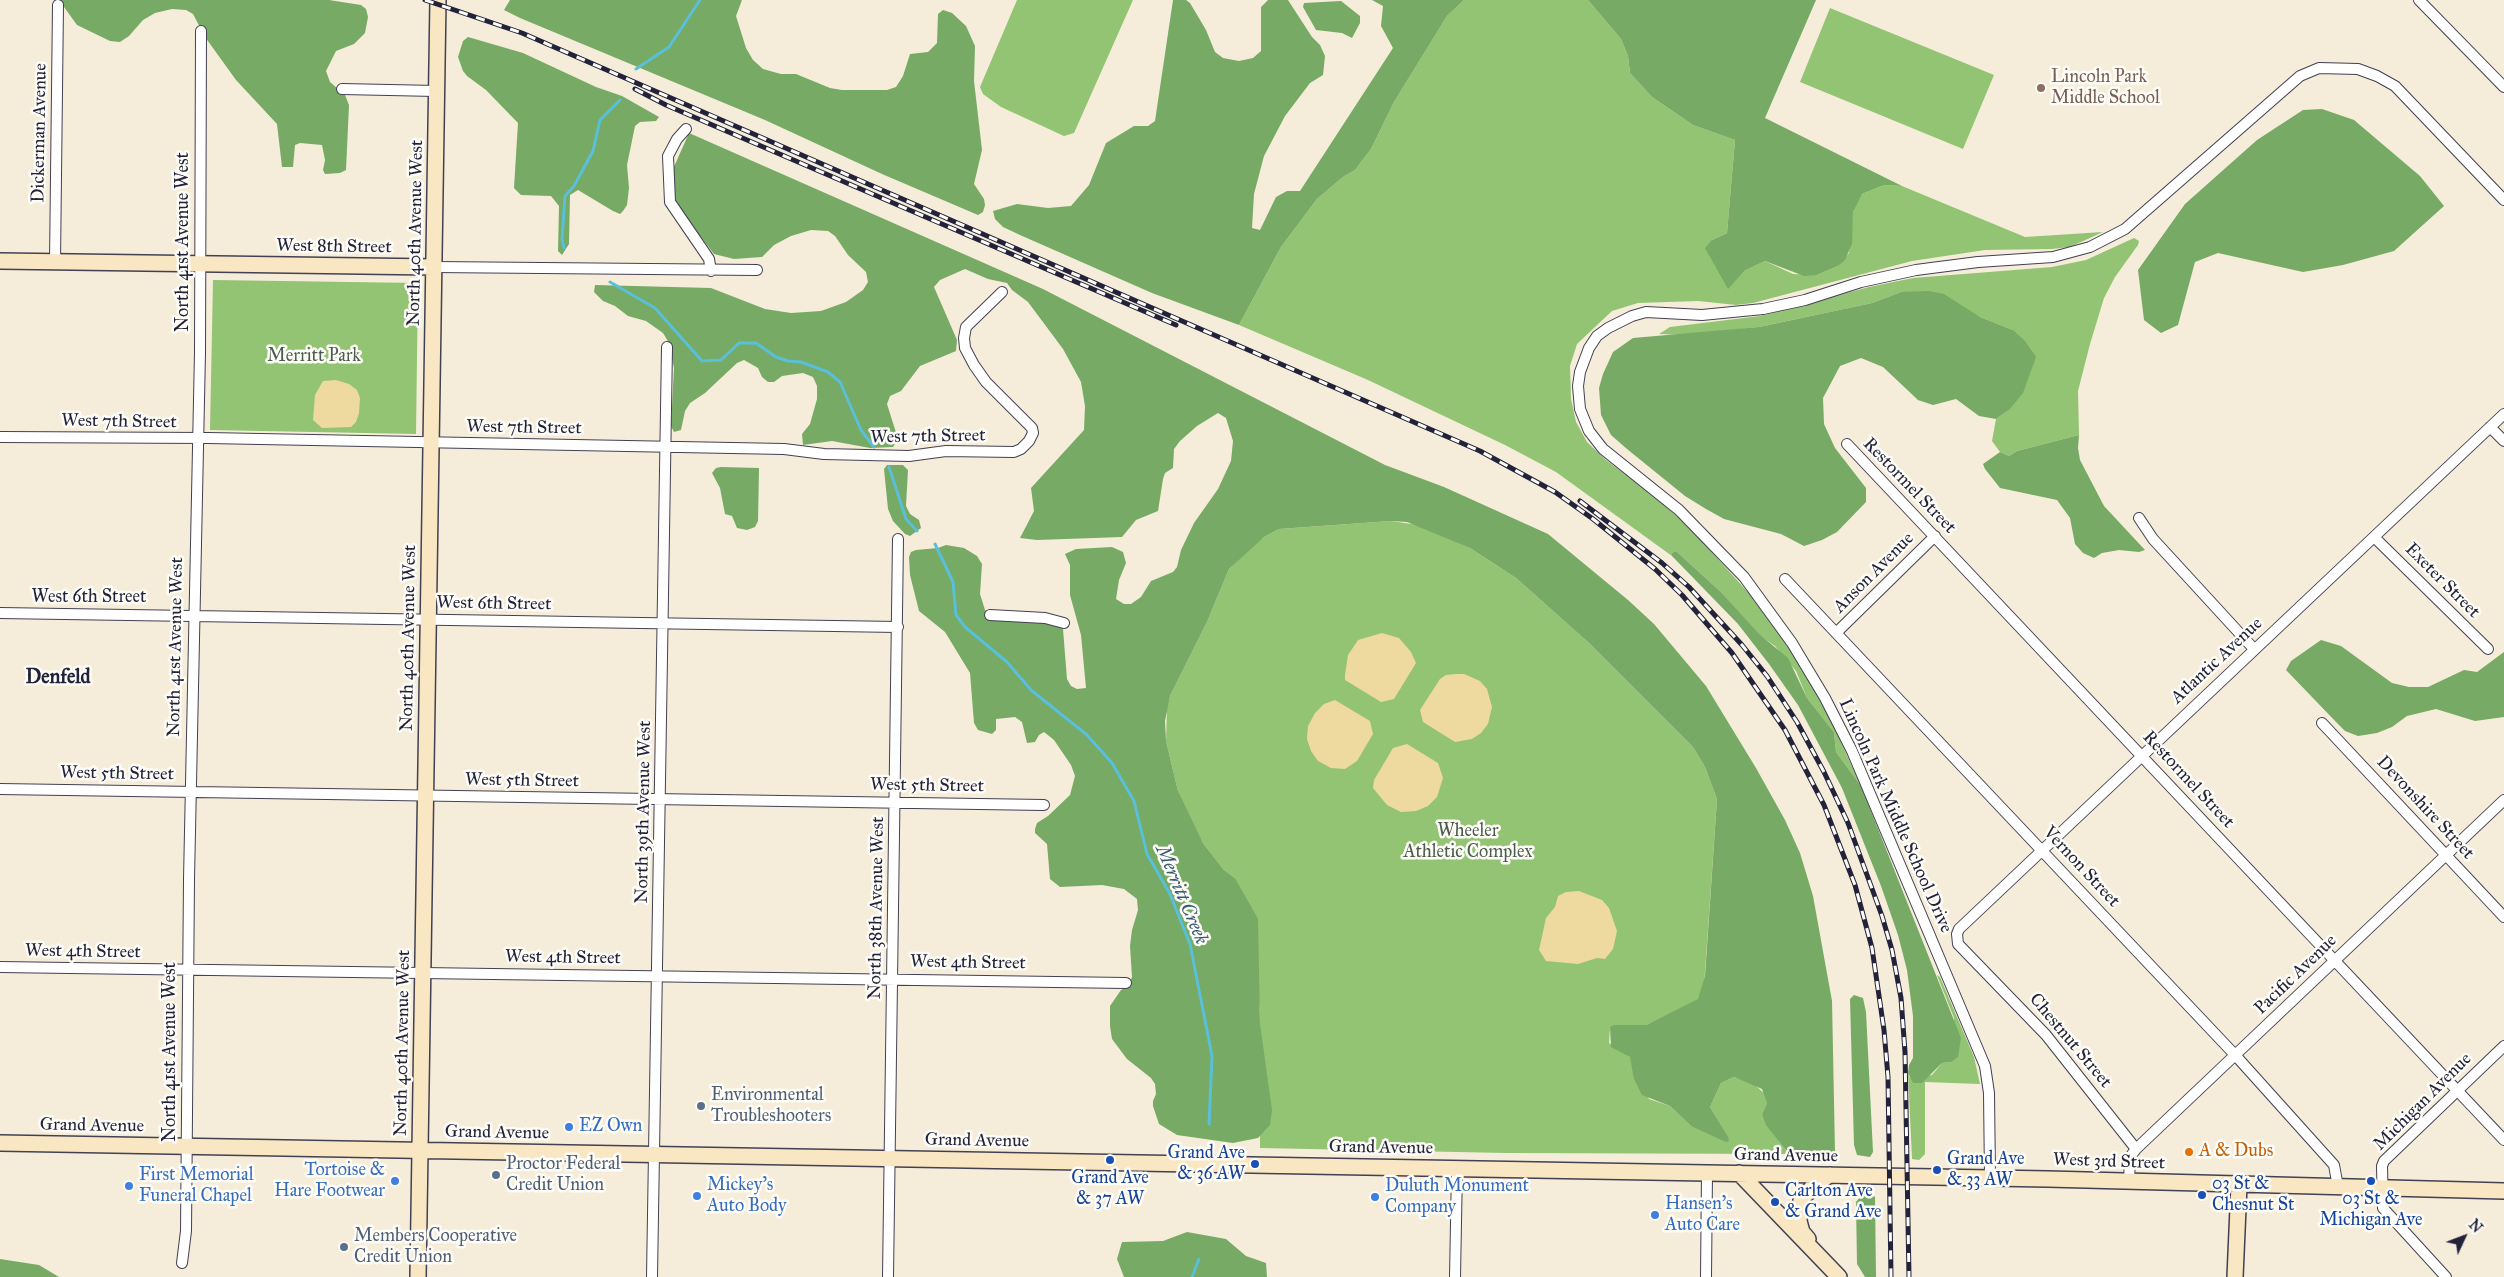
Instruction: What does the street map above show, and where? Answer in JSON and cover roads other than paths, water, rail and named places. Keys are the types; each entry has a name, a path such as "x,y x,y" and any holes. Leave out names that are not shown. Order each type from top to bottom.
{"main road":[{"name":"North 40th Avenue West","path":"418,1277 438,0"},
{"name":"West 8th Street","path":"0,261 434,267"},
{"name":"Grand Avenue","path":"0,1143 1952,1178"},
{"path":"1739,1173 1839,1277"},
{"path":"1827,1265 1802,1232 1799,1210 1801,1200 1808,1191 1816,1183 1830,1175"},
{"name":"West 3rd Street","path":"1952,1178 2504,1192"},
{"path":"2235,1277 2239,1185"}],"street":[{"path":"2419,0 2504,86"},
{"name":"Dickerman Avenue","path":"55,262 58,5"},
{"name":"North 41st Avenue West","path":"182,1263 186,1231 190,792 200,352 201,32"},
{"name":"Lincoln Park Middle School Drive","path":"1990,1178 1989,1093 1985,1066 1852,751 1825,698 1792,643 1744,577 1679,510 1596,441 1589,431 1580,409 1578,396 1580,372 1589,348 1597,336 1632,316 1646,312 1702,315 1763,310 1805,300 1861,282 1916,270 1970,263 2053,257 2090,247 2125,229 2300,76 2319,68 2358,69 2377,76 2394,86 2503,197"},
{"path":"342,89 436,91"},
{"path":"686,129 677,139 668,156 670,202 705,251 709,259 711,271"},
{"name":"West 8th Street","path":"434,267 757,270"},
{"name":"West 7th Street","path":"0,437 666,446 784,449 824,454 909,456 946,451 1017,451 1029,441 1033,433 1032,428 986,382 965,348 964,334 966,327 1002,292"},
{"name":"North 39th Avenue West","path":"652,1277 667,347"},
{"name":"Atlantic Avenue","path":"1956,934 1962,924 2504,414"},
{"path":"2490,427 2504,441"},
{"name":"Restormel Street","path":"1847,444 2504,1140"},
{"path":"2139,518 2153,540 2254,649"},
{"name":"Anson Avenue","path":"1836,633 1935,536"},
{"name":"Exeter Street","path":"2374,537 2488,649"},
{"name":"North 38th Avenue West","path":"888,1277 898,539"},
{"name":"Vernon Street","path":"1785,579 2236,1056 2334,1165 2338,1187"},
{"name":"West 6th Street","path":"0,613 898,627"},
{"path":"990,615 1045,618 1064,623"},
{"name":"Devonshire Street","path":"2322,723 2447,854 2504,917"},
{"name":"West 5th Street","path":"0,789 1044,805"},
{"name":"Pacific Avenue","path":"2136,1150 2504,800"},
{"name":"Chestnut Street","path":"1956,934 1962,948 2046,1035 2136,1150"},
{"name":"West 4th Street","path":"0,967 893,978 1126,983"},
{"name":"Michigan Avenue","path":"2381,1188 2384,1160 2504,1046"},
{"path":"2129,1182 2130,1157 2136,1150"},
{"path":"1454,1277 1457,1168"},
{"path":"1706,1277 1707,1173"},
{"path":"2381,1188 2382,1208 2446,1277"}],"waterway":[{"name":"Merritt Creek","path":"636,69 669,47 700,0"},
{"name":"Merritt Creek","path":"564,248 562,239 565,196 574,186 593,151 600,120 620,100"},
{"name":"Merritt Creek","path":"610,282 655,308 702,361 721,360 739,343 756,343 776,357 788,361 801,362 828,372 840,382 861,430 874,447"},
{"name":"Merritt Creek","path":"889,467 906,519 917,531"},
{"name":"Merritt Creek","path":"935,544 953,582 956,615 965,627 1007,662 1031,690 1087,735 1112,763 1134,801 1147,854 1170,894 1190,944 1212,1056 1209,1124"},
{"name":"Merritt Creek","path":"1192,1277 1199,1259"}],"railway":[{"path":"425,0 522,33 1480,451 1555,492 1593,519 1655,569 1682,595 1732,653 1785,730 1824,805 1855,885 1872,948 1884,1030 1888,1077 1891,1277"},
{"path":"635,89 666,105 1176,325"},
{"path":"1580,501 1662,563 1689,587 1742,645 1767,676 1797,722 1824,772 1848,823 1882,916 1892,950 1901,998 1905,1052 1909,1277"}],"place":[{"name":"Lincoln Park Middle School","path":"2041,88"},
{"name":"Environmental Troubleshooters","path":"701,1106"},
{"name":"EZ Own","path":"569,1127"},
{"name":"A & Dubs","path":"2189,1152"},
{"name":"Grand Ave & 37 AW","path":"1110,1160"},
{"name":"Grand Ave & 36 AW","path":"1255,1164"},
{"name":"Grand Ave & 33 AW","path":"1937,1170"},
{"name":"Proctor Federal Credit Union","path":"496,1175"},
{"name":"Tortoise & Hare Footwear","path":"395,1181"},
{"name":"03 St & Michigan Ave","path":"2371,1181"},
{"name":"First Memorial Funeral Chapel","path":"129,1186"},
{"name":"03 St & Chesnut St","path":"2202,1195"},
{"name":"Mickey's Auto Body","path":"697,1196"},
{"name":"Duluth Monument Company","path":"1375,1197"},
{"name":"Carlton Ave & Grand Ave","path":"1775,1202"},
{"name":"Hansen's Auto Care","path":"1655,1215"},
{"name":"Members Cooperative Credit Union","path":"344,1247"}],"district":[{"name":"Denfeld","path":"58,678"}],"park label":[{"name":"Merritt Park","path":"314,357"},
{"name":"Wheeler Athletic Complex","path":"1468,842"}]}
